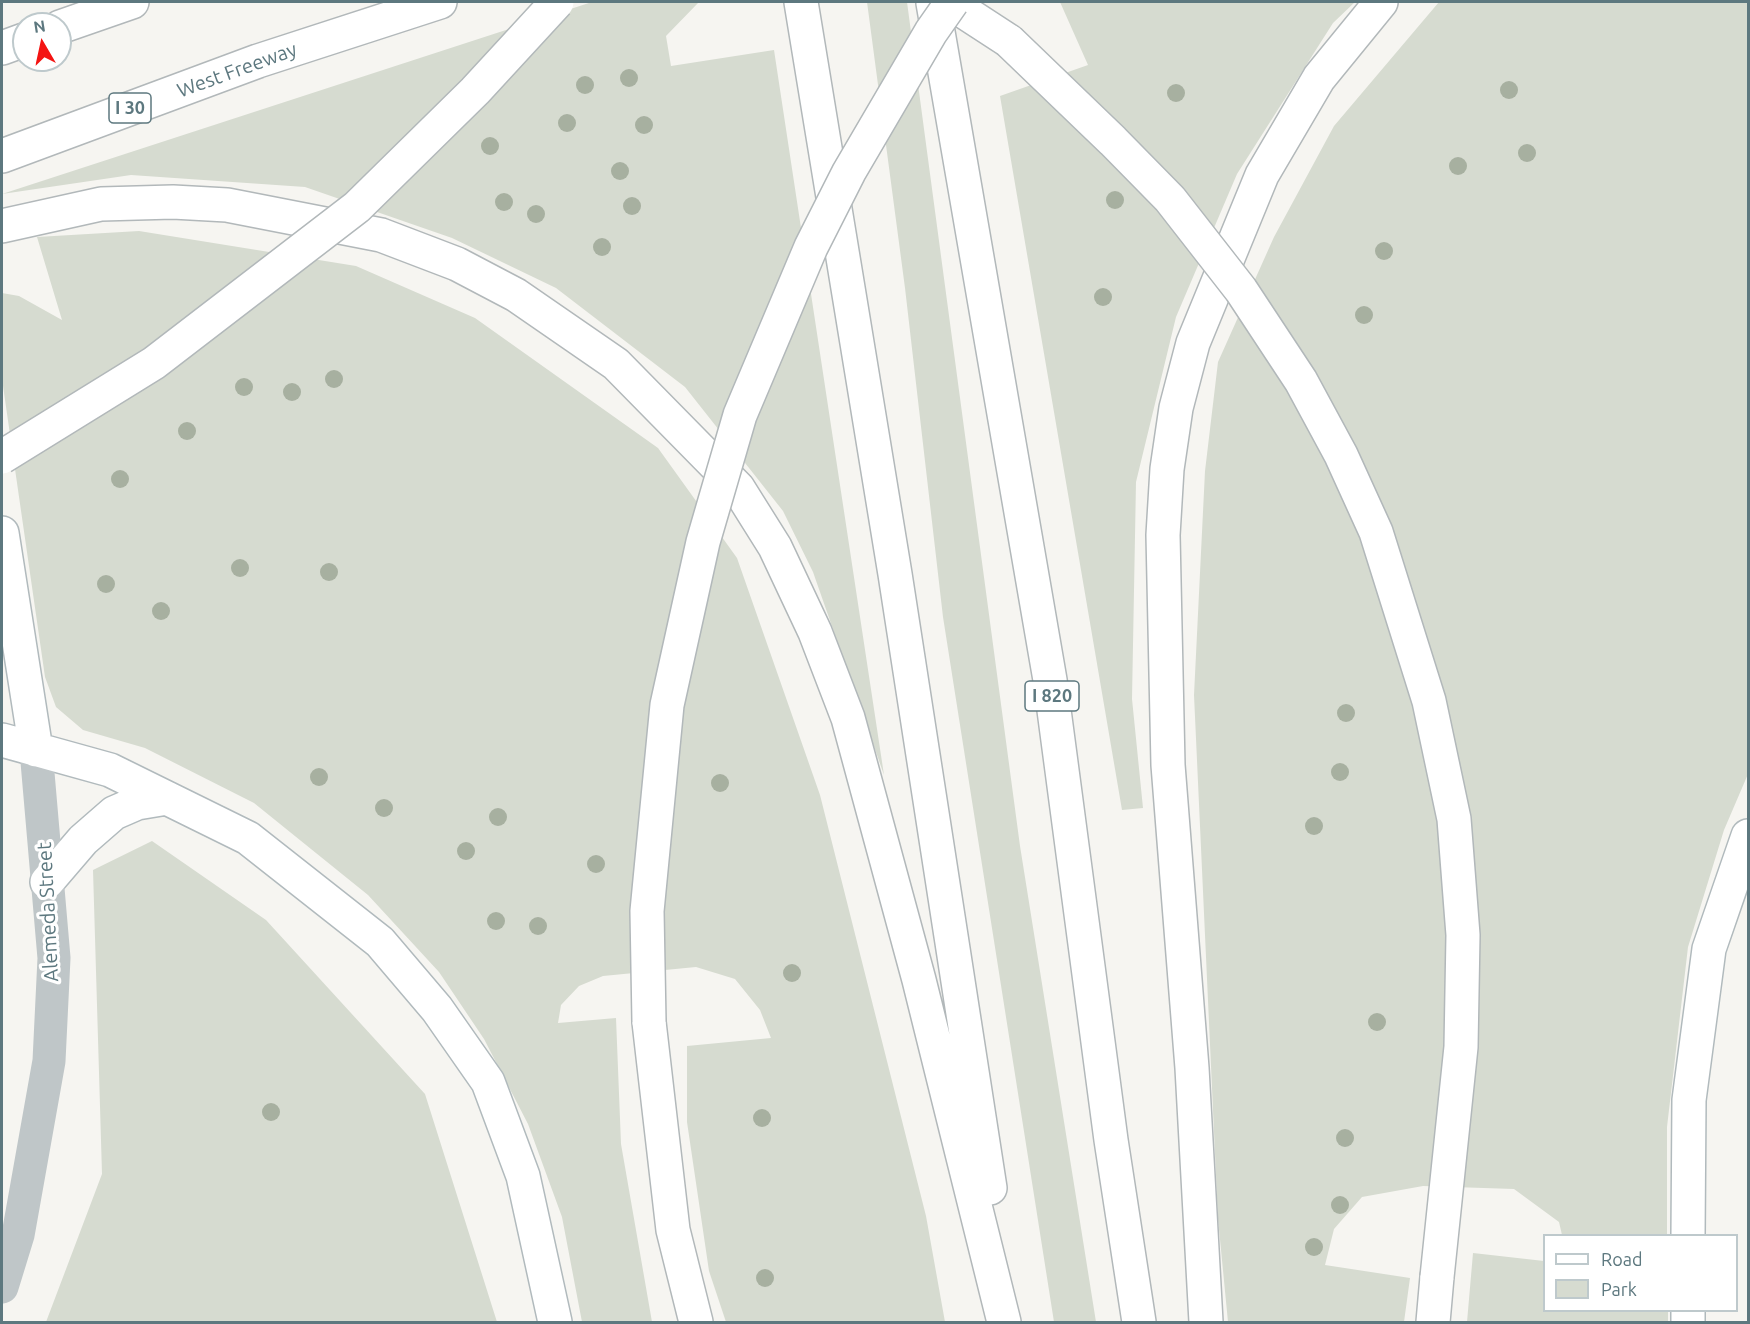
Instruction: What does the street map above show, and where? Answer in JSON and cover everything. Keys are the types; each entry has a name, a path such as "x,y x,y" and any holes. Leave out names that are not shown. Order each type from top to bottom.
{"main road":[{"path":"72,23 132,2"},
{"name":"West Freeway","path":"2,156 258,61 440,2"},
{"path":"2,457 154,363 357,207 475,91 557,2"},
{"path":"801,2 901,608 1011,1323"},
{"name":"I 820","path":"933,2 1050,680 1111,1140 1139,1323"},
{"path":"696,1323 674,1230 649,1022 647,911 667,705 703,542 740,415 811,248 849,172 951,2 1009,41 1170,199 1241,290 1301,381 1341,455 1376,532 1429,700 1454,819 1463,935 1461,1047 1433,1323"},
{"path":"1206,1323 1192,1068 1168,765 1163,535 1167,469 1176,408 1192,343 1262,175 1319,78 1381,2"},
{"path":"2,226 101,204 173,202 227,205 381,235 457,264 516,295 616,364 738,488 775,547 815,632 848,718 919,980 1004,1323"},
{"name":"Alemeda Street","path":"2,533 36,750"},
{"path":"2,740 110,770 248,838 381,942 437,1009 488,1082 523,1176 555,1323"},
{"path":"47,882 83,840 114,813 136,803 167,798"},
{"path":"1688,1234 1689,1100 1709,949 1736,865 1749,836"}],"street":[{"name":"Alemeda Street","path":"2,1287 18,1235 49,1061 54,958 36,750"}],"green space":[{"path":"592,2 699,2 666,36 671,66 774,50 884,775 813,572 783,511 685,387 556,288 452,238 305,187 131,175 2,194"},
{"path":"867,2 907,2 1020,846 1096,1322 1054,1322 943,617 905,288"},
{"path":"1060,2 1355,2 1333,23 1237,174 1176,317 1136,482 1132,699 1143,808 1122,810 1000,96 1088,65"},
{"path":"1439,2 1748,2 1748,774 1724,830 1688,947 1667,1127 1667,1234 1562,1234 1559,1222 1514,1189 1423,1186 1362,1197 1334,1229 1325,1265 1410,1278 1404,1322 1228,1322 1218,1219 1194,695 1205,471 1218,362 1274,237 1334,126"},
{"path":"139,231 356,266 475,318 658,448 737,558 820,795 926,1216 945,1322 726,1322 709,1271 687,1122 687,1046 771,1038 760,1010 735,979 696,967 603,976 579,986 561,1005 558,1023 616,1018 621,1144 652,1322 582,1322 562,1217 528,1124 484,1039 439,972 368,895 254,803 145,748 83,730 56,707 45,677 2,379 2,293 19,296 62,320 37,237"},
{"path":"152,841 266,920 425,1094 497,1322 46,1322 102,1174 93,870"},
{"path":"1473,1253 1543,1261 1543,1312 1668,1312 1668,1322 1467,1322"}]}
